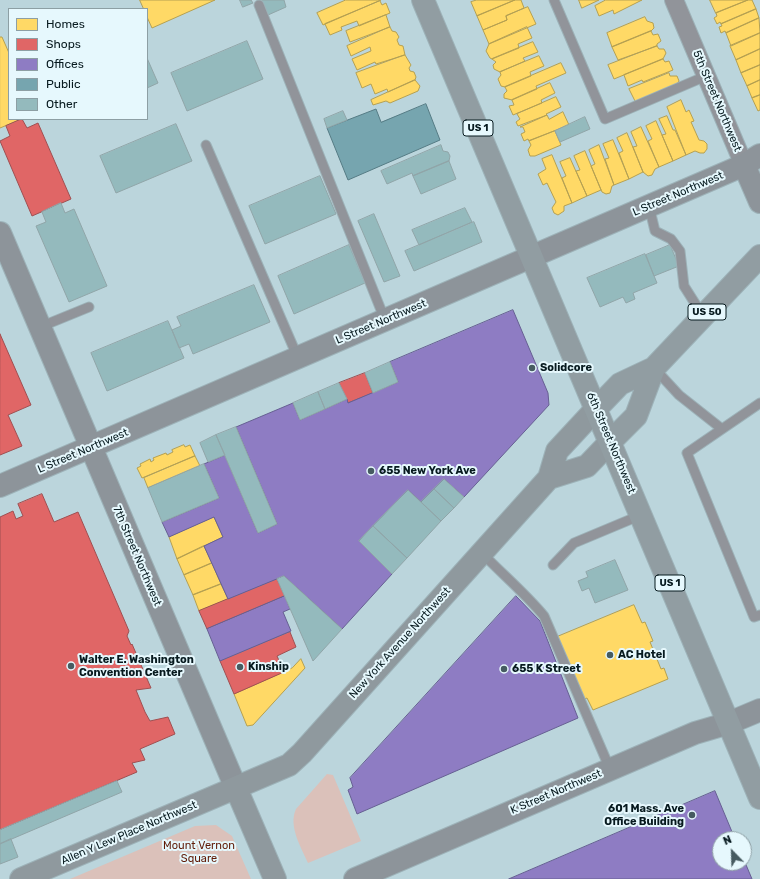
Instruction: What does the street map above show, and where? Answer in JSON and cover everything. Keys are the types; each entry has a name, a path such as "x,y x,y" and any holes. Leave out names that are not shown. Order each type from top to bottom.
{"highway":[{"name":"6th Street Northwest","path":"423,0 596,410 642,515 760,798"},
{"name":"New York Avenue Northwest","path":"596,410 620,384 654,368 760,256"},
{"name":"New York Avenue Northwest","path":"610,442 636,416 654,368"}],"main road":[{"name":"L Street Northwest","path":"0,486 532,257 752,160"},
{"name":"5th Street Northwest","path":"752,160 760,202"},
{"name":"7th Street Northwest","path":"0,232 275,879"},
{"name":"New York Avenue Northwest","path":"236,788 289,765 302,753 549,478 557,451 596,410"},
{"name":"New York Avenue Northwest","path":"549,478 587,466 610,442"},
{"name":"K Street Northwest","path":"355,879 695,733 729,724 760,710"},
{"name":"Allen Y Lew Place Northwest","path":"21,879 236,788"}],"street":[{"name":"5th Street Northwest","path":"674,0 706,76 752,160"}],"lane":[{"path":"554,0 605,119 706,76"},
{"path":"259,6 385,320"},
{"path":"206,145 298,358"},
{"path":"649,206 655,231 672,239 680,251 684,286 703,316"},
{"path":"40,327 89,306"},
{"path":"654,368 679,395 722,429"},
{"path":"760,403 687,453 754,617 760,615"},
{"path":"553,565 574,544 642,515"},
{"path":"481,552 532,602 544,616 610,769"}],"green space":[{"path":"327,774 333,775 361,841 308,863 296,836 294,829 294,816 296,809"},
{"name":"Mount Vernon Square","path":"216,825 232,836 251,879 70,879 195,826"}],"building: Homes":[{"path":"140,0 215,0 152,28 148,19 148,8 144,8"},
{"path":"346,0 381,0 323,25 317,13"},
{"path":"477,0 515,0 477,16 471,2"},
{"path":"515,0 521,0 524,8 506,16 507,20 483,30 477,16"},
{"path":"579,0 599,0 582,8"},
{"path":"606,0 642,0 614,14 613,10 599,16 595,6"},
{"path":"710,0 748,0 716,13"},
{"path":"748,0 752,0 756,9 721,24 720,22 717,24 714,18 717,16 716,13"},
{"path":"380,1 382,5 386,3 390,13 359,26 357,21 341,27 342,30 330,35 325,24"},
{"path":"528,7 536,24 489,44 483,30 507,20 506,16"},
{"path":"756,9 759,18 726,33 725,31 721,33 719,27 722,26 721,24"},
{"path":"386,15 390,27 350,42 346,31"},
{"path":"645,17 647,21 653,23 654,28 651,31 612,47 607,33"},
{"path":"759,18 760,33 731,46 726,33"},
{"path":"390,27 399,37 397,40 399,45 403,46 405,55 376,64 375,62 357,70 352,59 371,51 370,47 351,56 347,46"},
{"path":"527,27 532,38 518,44 519,48 492,59 490,58 486,51 489,44"},
{"path":"651,31 653,35 658,34 661,41 657,44 657,46 618,60 612,47"},
{"path":"760,33 760,49 736,60 730,46"},
{"path":"0,37 2,37 8,51 8,120 20,120 0,128"},
{"path":"533,42 538,52 523,58 525,61 500,72 494,69 493,65 496,62 492,59"},
{"path":"657,46 659,49 664,49 666,53 663,59 614,79 608,65"},
{"path":"760,49 760,65 741,73 736,60"},
{"path":"405,55 411,65 409,68 410,71 414,72 416,77 415,80 388,92 387,89 375,94 371,84 362,88 356,73"},
{"path":"539,56 544,66 530,72 531,76 505,87 501,86 498,79 501,75 500,72"},
{"path":"663,59 665,62 669,61 673,70 643,82 642,80 628,86 624,75"},
{"path":"561,63 566,73 536,86 537,89 512,100 504,98 504,94 507,91 505,87"},
{"path":"760,65 760,80 747,86 741,73"},
{"path":"669,73 670,76 677,76 679,81 675,87 636,103 629,89"},
{"path":"415,80 420,86 418,91 390,103 386,101 373,105 371,100"},
{"path":"760,80 760,95 752,98 747,86"},
{"path":"550,83 555,93 541,100 542,103 513,115 509,106 514,105 512,100"},
{"path":"760,95 760,110 758,111 752,98"},
{"path":"556,97 561,107 546,114 547,115 518,126 516,122 520,119 517,114"},
{"path":"681,100 686,112 689,110 694,121 691,122 699,140 704,141 707,144 707,149 704,153 695,151 686,155 667,107"},
{"path":"563,112 569,125 529,141 528,139 524,141 521,134 525,132 523,127 520,127 547,115 549,119"},
{"path":"667,116 686,155 673,161 662,135 666,134 659,119"},
{"path":"656,121 673,161 659,167 648,141 652,139 646,126"},
{"path":"641,127 659,167 655,169 652,175 648,176 643,172 633,147 637,146 631,132"},
{"path":"555,131 561,145 535,156 530,156 528,150 531,145 529,141"},
{"path":"627,133 643,172 629,179 619,153 623,151 617,138"},
{"path":"613,140 629,179 614,185 605,159 609,158 603,144"},
{"path":"599,145 614,185 612,186 610,193 606,194 602,192 591,166 595,164 589,150"},
{"path":"585,151 601,190 587,196 576,171 580,170 574,156"},
{"path":"552,155 572,203 564,206 564,211 558,215 554,213 552,208 556,202 547,183 543,185 538,174 546,169 542,159"},
{"path":"570,158 587,196 572,203 562,178 566,176 560,162"},
{"path":"184,445 185,447 190,445 195,456 142,478 137,468 141,466 140,464 150,459 151,462 154,460 153,458 166,453 167,455 173,452 172,450"},
{"path":"195,456 200,466 148,488 144,478"},
{"path":"214,517 223,537 177,559 169,537"},
{"path":"204,546 212,563 184,575 177,559"},
{"path":"212,563 221,584 193,595 184,575"},
{"path":"221,584 228,599 199,611 193,595"},
{"name":"AC Hotel","path":"634,605 642,623 645,622 653,641 650,642 661,669 664,668 668,679 593,710 587,698 584,699 557,637"},
{"path":"301,659 305,668 253,725 247,726 234,694 292,668"}],"building: Shops":[{"path":"20,120 23,120 27,128 38,123 71,199 32,216 0,141 10,136 6,126"},
{"path":"0,334 31,405 8,415 22,446 0,455"},
{"path":"365,373 373,393 348,403 339,383"},
{"name":"Walter E. Washington Convention Center","path":"42,494 54,522 78,512 129,631 127,636 151,688 136,690 145,712 150,721 168,717 175,734 140,749 145,760 132,763 137,772 0,830 0,517 13,511 16,519 23,516 18,504"},
{"path":"277,579 285,596 207,629 199,611"},
{"path":"290,632 296,647 277,656 284,672 234,694 220,661"}],"building: Offices":[{"name":"655 New York Ave","path":"513,310 548,393 549,405 464,497 444,479 421,502 408,490 359,541 392,574 342,629 284,576 228,599 204,546 223,537 214,517 169,537 162,522 219,498 204,464 225,455 258,533 277,524 236,427 293,403 300,420 347,399 348,403 398,382 390,362"},
{"path":"285,596 290,609 283,612 291,631 220,661 207,629"},
{"name":"655 K Street","path":"516,596 540,621 578,718 357,814 348,790 353,787 350,778"},
{"name":"601 Mass. Ave Office Building","path":"715,791 732,831 712,831 712,871 749,871 752,879 509,879"}],"building: Public":[{"path":"426,104 440,140 348,180 327,128 376,109 381,122"}],"building: Other":[{"path":"240,0 251,0 253,3 243,7"},
{"path":"262,0 284,0 286,7 268,15"},
{"path":"247,41 263,79 187,111 171,73"},
{"path":"148,60 158,83 148,88"},
{"path":"343,111 347,120 327,128 324,119"},
{"path":"585,117 590,129 560,142 555,131"},
{"path":"176,124 192,161 116,193 100,156"},
{"path":"441,145 443,151 448,152 450,156 449,161 413,176 412,173 387,184 381,171"},
{"path":"449,161 456,179 421,194 413,176"},
{"path":"320,176 336,214 265,244 249,206"},
{"path":"61,203 65,213 74,209 107,286 69,302 36,226 46,222 42,212"},
{"path":"465,208 472,222 419,245 412,230"},
{"path":"374,214 400,276 384,282 358,221"},
{"path":"474,222 482,242 414,271 405,251"},
{"path":"349,245 365,283 294,314 278,276"},
{"path":"670,245 679,266 654,276 646,255"},
{"path":"645,254 657,283 633,293 635,299 626,303 623,297 600,307 587,278"},
{"path":"254,285 270,322 193,354 189,344 179,348 172,330 181,326 177,317"},
{"path":"168,321 184,358 107,391 91,353"},
{"path":"390,362 398,382 373,393 365,373"},
{"path":"339,383 347,399 325,409 318,392"},
{"path":"318,392 325,409 300,420 293,403"},
{"path":"236,427 277,524 258,533 216,435"},
{"path":"216,435 225,455 208,462 200,443"},
{"path":"204,464 219,498 162,522 148,488"},
{"path":"444,479 464,497 454,508 434,489"},
{"path":"434,489 454,508 441,521 421,502"},
{"path":"408,490 441,521 407,558 373,526"},
{"path":"373,526 407,558 392,574 359,541"},
{"path":"615,560 628,590 595,603 589,588 582,591 578,581 588,577 586,572"},
{"path":"284,576 342,629 313,661 277,579"},
{"path":"117,781 122,792 0,844 0,830"},
{"path":"11,839 18,857 0,864 0,844"}],"place":[{"name":"Solidcore","path":"532,368"},
{"name":"655 New York Ave","path":"371,471"},
{"name":"AC Hotel","path":"610,655"},
{"name":"Walter E. Washington Convention Center","path":"71,666"},
{"name":"Kinship","path":"240,667"},
{"name":"655 K Street","path":"504,669"},
{"name":"601 Mass. Ave Office Building","path":"692,815"}]}
